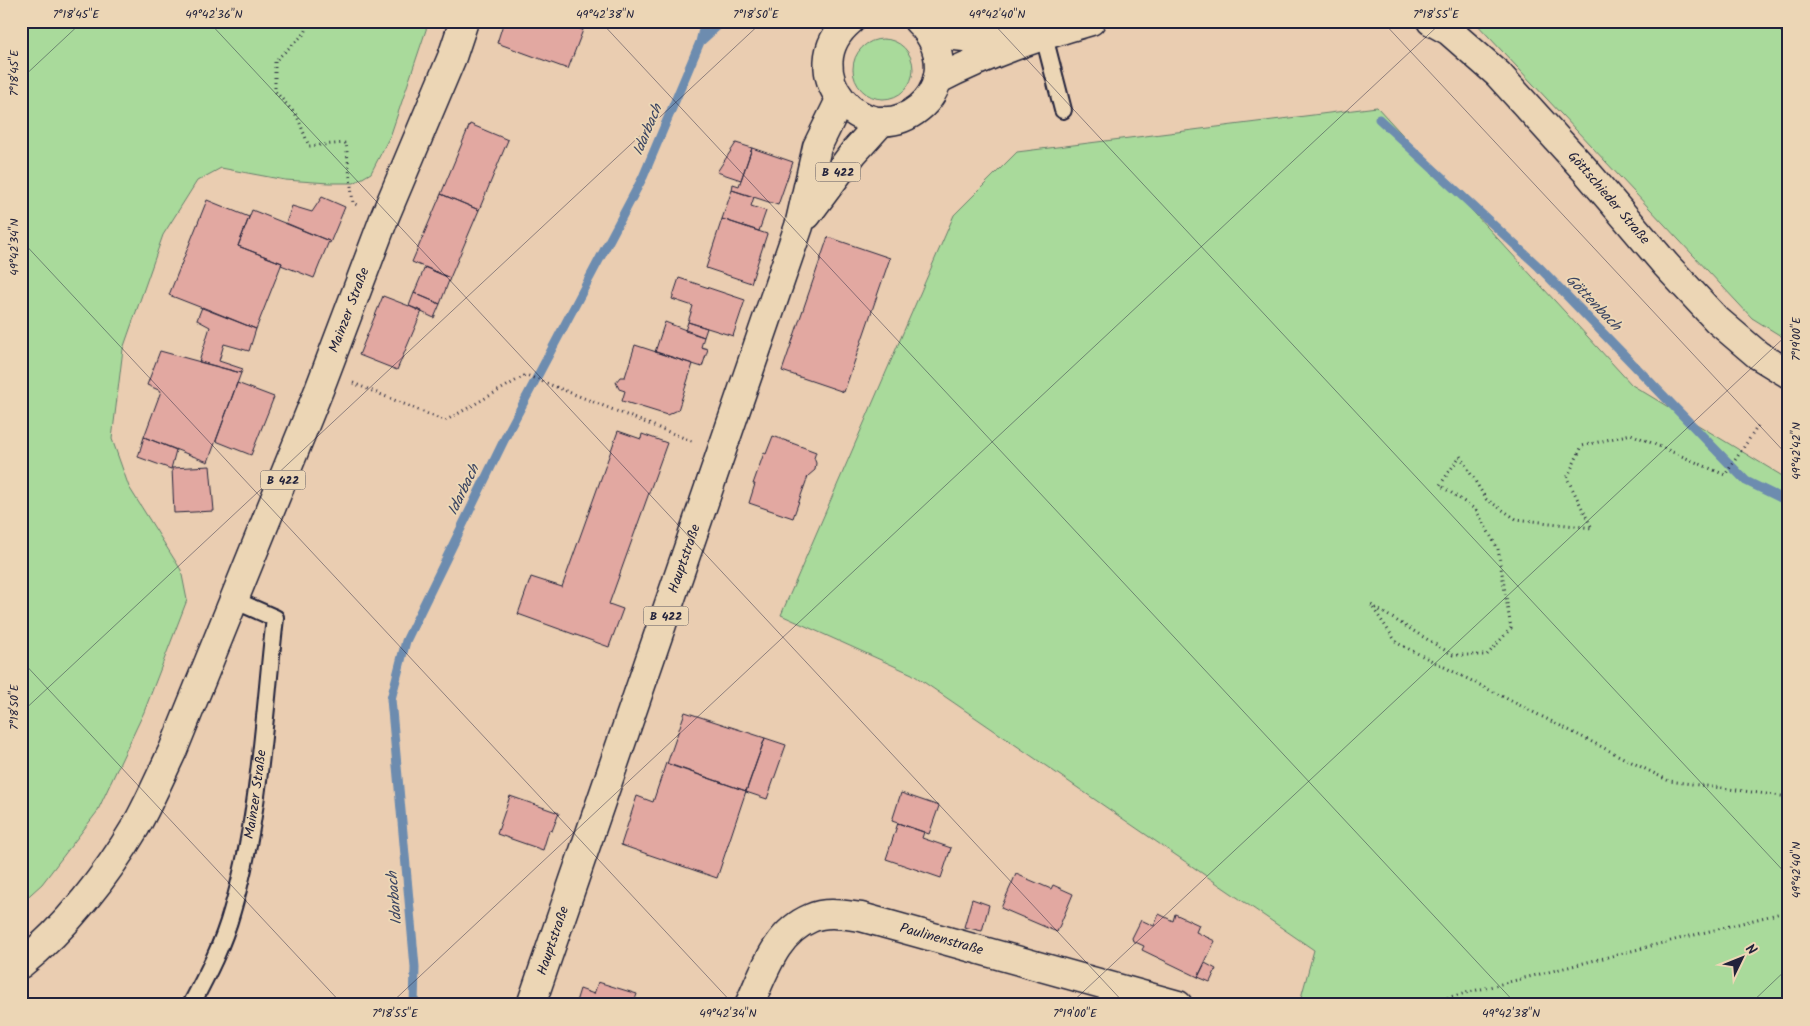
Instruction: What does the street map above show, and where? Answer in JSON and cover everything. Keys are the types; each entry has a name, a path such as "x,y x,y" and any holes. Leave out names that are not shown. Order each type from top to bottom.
{"main road":[{"name":"Mainzer Straße","path":"21,964 66,921 114,859 136,826 151,797 173,750 234,600 326,371 385,216 452,57 464,21"},
{"path":"850,21 836,36 829,55 829,75 833,88 840,100 855,113 873,120 882,121 900,118 917,110 930,97 938,80 938,52 924,27"},
{"path":"924,27 964,37 1091,21"},
{"name":"Göttschieder Straße","path":"1431,21 1449,31 1498,74 1585,170 1666,265 1717,320 1758,355 1789,374"},
{"path":"938,80 1041,28"},
{"name":"Hauptstraße","path":"531,1005 799,226 818,147 840,100"},
{"name":"Hauptstraße","path":"799,226 854,152 882,121"},
{"name":"Paulinenstraße","path":"749,1005 776,946 791,930 811,918 832,914 861,917 1178,1005"}],"lane":[{"path":"1041,28 1063,110"},
{"name":"Mainzer Straße","path":"191,1005 211,966 232,912 247,851 257,782 273,637 275,618 234,600"}],"path":[{"path":"310,21 305,33 275,61 275,91 297,116 309,146 346,143 353,203 385,216"},
{"path":"326,371 445,421 526,374 722,453"},
{"path":"1758,426 1726,476 1631,434 1582,446 1567,478 1592,528 1516,519 1486,499 1460,456 1440,485 1476,510 1498,549 1511,628 1487,655 1453,655 1371,605 1397,643 1669,780 1789,797"},
{"path":"1418,1005 1789,911"}],"green space":[{"path":"21,21 429,21 391,134 371,173 354,183 329,183 285,180 221,168 197,181 163,235 123,349 112,439 129,487 181,570 187,600 144,712 97,812 42,884 21,903"},
{"path":"1474,21 1789,21 1789,341 1752,318"},
{"path":"877,39 889,39 905,47 911,57 913,69 911,81 905,91 889,99 877,99 861,91 853,75 853,63 861,47"},
{"path":"1377,107 1632,385 1789,480 1789,1005 1299,1005 1314,950 912,674 781,615 954,215 1017,152"}],"building":[{"path":"504,21 559,21 583,30 568,69 497,43"},
{"path":"470,124 508,140 479,210 441,194"},
{"path":"736,143 752,148 741,180 717,172"},
{"path":"752,148 793,162 778,205 732,190 733,184 739,186"},
{"path":"732,190 754,197 751,206 766,211 759,231 722,219"},
{"path":"441,194 479,210 450,278 412,262"},
{"path":"322,197 345,207 330,243 286,223 292,206 312,212"},
{"path":"207,200 249,217 238,246 282,263 256,329 169,295"},
{"path":"252,210 329,241 314,278 238,246"},
{"path":"722,219 767,234 751,283 706,268"},
{"path":"828,237 890,258 844,392 782,371"},
{"path":"425,267 450,278 440,304 414,293"},
{"path":"679,278 745,300 733,336 688,322 693,306 672,299"},
{"path":"414,293 440,304 434,318 409,306"},
{"path":"383,296 422,311 397,370 359,355"},
{"path":"202,307 256,329 249,351 224,344 219,361 243,369 241,373 199,362 210,327 197,320"},
{"path":"665,322 704,337 701,347 708,349 702,367 655,352"},
{"path":"688,322 707,328 704,337 685,331"},
{"path":"635,345 693,364 678,410 667,415 622,401 625,391 619,389 616,382 620,377 625,377"},
{"path":"160,351 241,373 208,462 144,437 161,391 147,385"},
{"path":"237,383 274,397 251,455 216,441"},
{"path":"618,431 641,439 642,434 667,443 609,604 623,609 609,647 518,614 531,577 562,587"},
{"path":"773,436 816,452 814,458 816,463 815,470 808,476 793,518 749,503 755,484 753,484 764,453 766,454"},
{"path":"144,437 176,450 171,469 138,457"},
{"path":"210,466 214,511 174,513 172,468"},
{"path":"685,712 765,738 746,791 667,764"},
{"path":"765,738 786,745 767,799 746,792"},
{"path":"666,763 746,791 717,878 621,845 637,796 653,802"},
{"path":"901,793 939,806 929,834 892,821"},
{"path":"510,796 559,813 552,831 549,830 543,850 497,834"},
{"path":"898,823 924,832 922,838 951,848 941,878 886,859"},
{"path":"1016,874 1051,889 1053,885 1073,894 1057,932 1001,908"},
{"path":"972,899 989,905 982,931 964,927"},
{"path":"1159,914 1173,921 1175,914 1199,925 1196,932 1215,941 1198,977 1142,950 1144,946 1133,941 1132,938 1141,920 1154,926"},
{"path":"1205,963 1216,969 1210,982 1198,977"},
{"path":"598,982 637,994 633,1005 575,1005 580,989 594,994"}],"waterway":[{"name":"Idarbach","path":"414,1005 415,967 391,699 406,641 509,430 643,177 700,42 705,21"},
{"name":"Göttenbach","path":"700,42 723,21"},
{"name":"Göttenbach","path":"1379,119 1539,267 1746,481 1789,502"}]}
